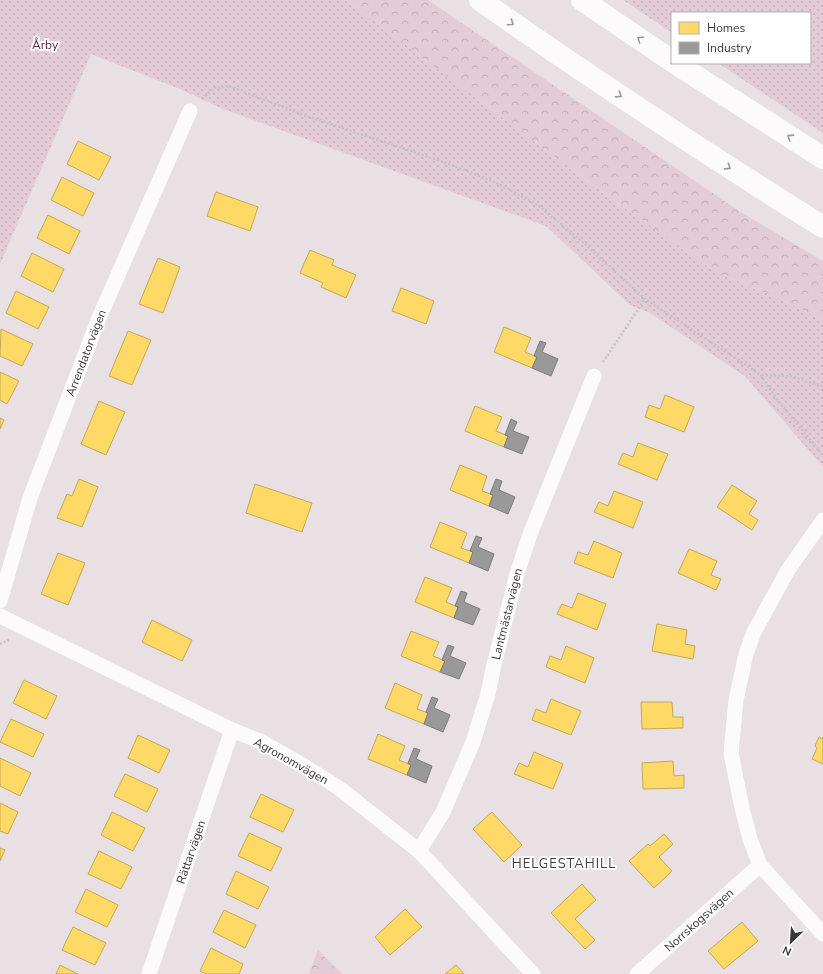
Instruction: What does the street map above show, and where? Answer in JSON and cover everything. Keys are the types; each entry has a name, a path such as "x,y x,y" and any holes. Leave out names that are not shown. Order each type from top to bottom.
{"highway":[{"path":"480,0 538,42 722,163 823,227"},
{"path":"582,0 671,60"},
{"path":"677,64 823,158"}],"street":[{"name":"Arrendatorvägen","path":"0,601 30,498 96,326 190,111"},
{"name":"Lantmästarvägen","path":"419,851 443,812 473,742 488,697 495,661 517,574 530,534 594,376"},
{"path":"823,520 788,570 761,616 754,632 746,654 736,700 731,754 750,839 760,865 823,934"},
{"name":"Agronomvägen","path":"0,616 232,730 262,742 339,788 419,851 533,974"},
{"name":"Rättarvägen","path":"149,974 232,730"},
{"name":"Norrskogsvägen","path":"637,974 760,865"}],"path":[{"path":"190,111 214,88 229,86 301,114 444,162 490,181 539,206 585,244 645,299 761,375 778,401 823,455"},
{"path":"594,376 645,299"},
{"path":"761,375 790,376 823,386"},
{"path":"0,644 15,638"}],"green space":[{"name":"Årby","path":"0,0 346,0 595,187 713,270 791,304 823,320 823,467 745,376 650,313 630,305 546,226 223,109 180,89 91,54 0,264"},
{"path":"346,0 428,0 739,211 823,261 823,320 791,304 713,270 595,187"},
{"path":"623,0 823,0 823,133 720,64 811,64 811,12 671,12 671,32"},
{"path":"318,950 342,974 309,974"}],"building: Homes":[{"path":"78,141 111,157 99,180 67,164"},
{"path":"62,177 94,193 83,216 51,200"},
{"path":"216,192 258,207 250,231 207,216"},
{"path":"48,215 80,231 69,254 37,238"},
{"path":"310,250 334,260 332,265 356,275 346,298 321,287 323,283 300,273"},
{"path":"32,253 64,269 53,292 21,276"},
{"path":"158,258 180,267 163,313 139,304"},
{"path":"401,288 434,301 426,324 392,311"},
{"path":"16,291 49,307 38,329 6,313"},
{"path":"504,327 531,338 525,352 537,357 532,368 494,352"},
{"path":"1,329 33,344 22,366 0,356"},
{"path":"128,331 151,340 132,385 109,376"},
{"path":"0,372 19,381 7,404 0,400"},
{"path":"665,395 694,407 684,432 645,417 649,405 660,409"},
{"path":"99,401 125,412 106,455 81,444"},
{"path":"475,406 502,417 496,431 508,436 504,447 465,431"},
{"path":"0,418 4,420 0,429"},
{"path":"638,443 668,454 657,480 618,464 623,453 633,457"},
{"path":"460,465 487,476 482,491 493,495 489,506 450,490"},
{"path":"79,479 98,487 82,527 57,518 67,494 72,496"},
{"path":"255,484 312,503 302,532 246,513"},
{"path":"732,485 757,501 749,514 758,520 752,530 717,507"},
{"path":"614,491 643,502 633,528 594,512 599,502 608,506"},
{"path":"440,522 467,533 461,548 473,552 469,563 430,547"},
{"path":"594,541 622,553 613,578 574,563 578,552 588,555"},
{"path":"689,549 717,561 711,575 721,579 716,590 678,573"},
{"path":"58,553 85,563 68,605 41,594"},
{"path":"425,577 452,588 446,602 458,607 454,618 415,602"},
{"path":"578,593 606,604 597,630 557,614 562,604 572,608"},
{"path":"152,620 192,640 182,661 142,642"},
{"path":"657,624 687,630 685,644 695,646 693,659 652,651"},
{"path":"411,631 439,642 433,656 445,661 440,672 401,656"},
{"path":"566,646 594,658 585,683 546,667 550,656 561,660"},
{"path":"24,680 57,696 46,719 13,703"},
{"path":"395,683 422,695 417,709 428,713 424,724 385,708"},
{"path":"551,699 581,711 571,735 532,720 536,709 546,713"},
{"path":"641,702 672,702 673,717 683,717 683,728 642,729"},
{"path":"11,719 44,734 33,757 0,742"},
{"path":"378,734 405,746 399,760 411,765 407,775 368,759"},
{"path":"138,735 170,750 159,773 128,758"},
{"path":"819,737 822,739 823,737 823,764 812,759 817,748 815,746"},
{"path":"534,752 563,764 553,789 514,774 519,763 528,767"},
{"path":"0,758 31,773 20,796 0,786"},
{"path":"673,761 674,776 684,775 684,788 643,789 642,763"},
{"path":"125,774 158,789 147,812 114,796"},
{"path":"261,794 294,810 283,832 250,817"},
{"path":"0,803 18,812 8,834 0,831"},
{"path":"112,812 145,828 133,851 101,835"},
{"path":"492,812 522,845 504,862 473,829"},
{"path":"249,833 282,848 271,871 238,856"},
{"path":"664,834 673,844 659,857 672,871 654,888 629,861 648,844 650,846"},
{"path":"0,848 5,850 0,861"},
{"path":"99,851 132,867 121,889 88,874"},
{"path":"236,871 269,887 258,909 226,894"},
{"path":"582,884 596,900 575,919 595,940 585,949 551,913"},
{"path":"86,889 118,905 107,927 75,912"},
{"path":"405,909 422,927 390,955 375,937"},
{"path":"224,910 256,925 245,948 213,932"},
{"path":"742,922 758,941 724,969 708,951"},
{"path":"73,927 106,943 95,965 62,950"},
{"path":"211,948 243,964 239,974 206,974 200,971"},
{"path":"60,965 78,974 56,974"},
{"path":"456,965 464,974 445,974"}],"building: Industry":[{"path":"540,341 546,343 542,352 558,359 551,376 532,368 537,357 534,356"},
{"path":"511,419 517,422 513,431 529,437 522,454 504,447 508,436 505,435"},
{"path":"496,479 502,481 499,490 515,497 508,514 489,506 493,495 490,494"},
{"path":"476,536 482,538 478,547 494,554 488,571 469,563 473,552 470,551"},
{"path":"461,591 467,593 464,602 480,609 473,625 454,618 458,607 455,606"},
{"path":"448,645 454,647 450,656 466,663 459,679 440,672 445,661 442,660"},
{"path":"432,697 438,699 434,708 450,715 443,732 424,724 428,713 426,712"},
{"path":"414,748 420,750 416,759 432,766 426,783 407,775 411,765 408,763"}],"district":[{"name":"HELGESTAHILL","path":"564,863"}]}
